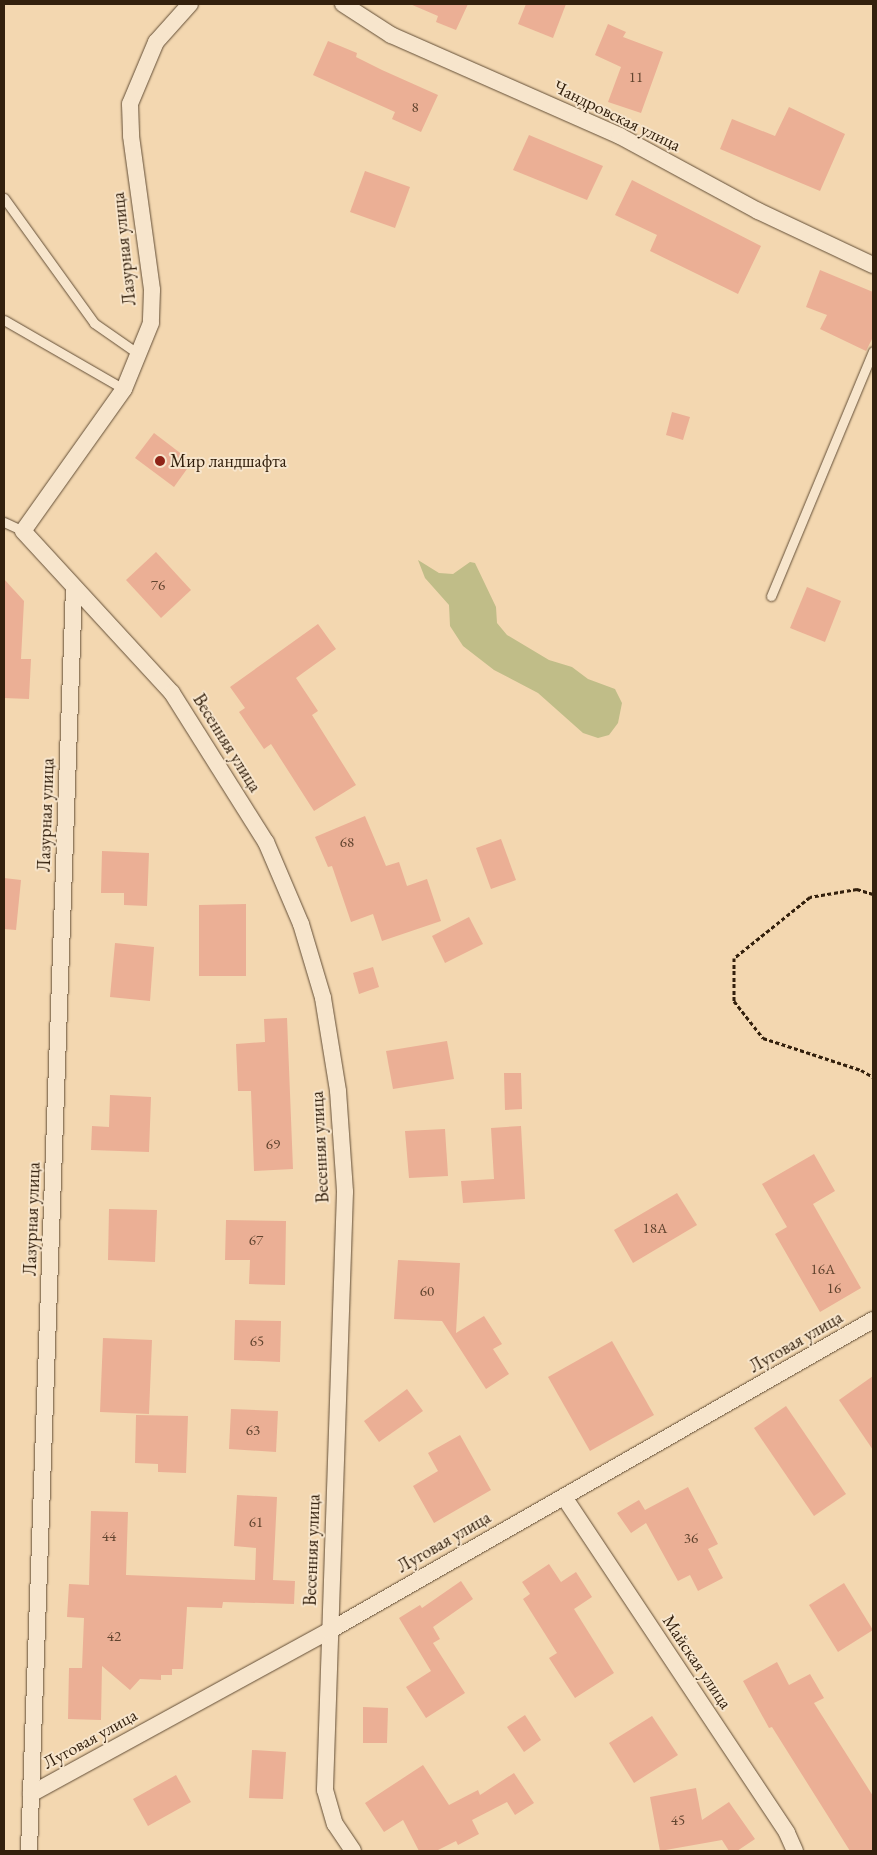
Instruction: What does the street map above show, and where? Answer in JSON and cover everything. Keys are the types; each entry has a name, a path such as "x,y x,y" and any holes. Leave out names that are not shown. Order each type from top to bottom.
{"street":[{"name":"Лазурная улица","path":"23,530 124,389 140,356 151,323 152,290 130,136 130,104 156,42 190,4"},
{"name":"Чандровская улица","path":"343,4 392,34 620,136 758,211 873,265"},
{"name":"Весенняя улица","path":"23,530 74,589 172,693 266,842 301,924 323,998 338,1091 345,1192 329,1631 326,1790 335,1824 353,1851"},
{"name":"Лазурная улица","path":"29,1851 74,589"},
{"name":"Луговая улица","path":"31,1794 329,1631 873,1320"},
{"name":"Майская улица","path":"564,1497 781,1824 795,1851"}],"lane":[{"path":"4,198 94,323 140,356"},
{"path":"4,320 124,389"},
{"path":"771,596 873,350"},
{"path":"4,522 23,530"}],"path":[{"path":"873,894 857,889 810,897 734,958 734,1001 763,1038 861,1070 873,1077"}],"shaded area":[{"path":"418,560 439,573 453,574 470,562 475,563 496,607 497,623 507,635 549,660 572,667 588,679 615,689 622,703 618,723 609,735 598,738 583,733 538,693 494,670 463,646 450,626 449,605 425,578"}],"building":[{"path":"410,4 468,4 456,30 436,22 438,16"},
{"path":"526,4 566,4 553,38 518,24"},
{"path":"608,24 626,32 623,37 663,52 641,113 608,102 621,67 595,55"},
{"path":"328,41 357,53 356,57 382,70 438,95 421,132 392,119 395,112 313,75"},
{"path":"789,107 845,134 820,191 720,149 732,119 775,136"},
{"path":"529,135 603,166 587,200 513,170"},
{"path":"365,171 410,187 395,228 350,212"},
{"path":"632,180 761,246 738,294 650,251 657,235 615,215"},
{"path":"820,270 873,292 873,337 866,351 820,329 827,315 806,307"},
{"path":"672,412 690,417 683,440 666,435"},
{"path":"154,433 192,462 174,487 135,458"},
{"path":"156,552 191,590 161,618 126,580"},
{"path":"4,579 24,601 21,659 31,659 29,699 4,698"},
{"path":"807,587 841,601 825,642 790,628"},
{"path":"318,624 336,649 296,678 318,711 312,715 356,785 314,811 271,744 264,749 239,712 245,708 230,687"},
{"path":"365,816 386,866 399,862 407,886 427,879 441,921 382,941 373,914 351,922 332,866 328,867 315,837"},
{"path":"501,839 516,880 491,889 476,848"},
{"path":"102,851 149,853 147,906 124,905 124,893 101,893"},
{"path":"4,878 21,880 16,930 4,929"},
{"path":"246,904 246,976 199,976 199,905"},
{"path":"469,917 483,944 445,963 432,936"},
{"path":"115,943 154,947 150,1001 110,997"},
{"path":"373,967 379,987 359,994 353,973"},
{"path":"287,1018 293,1169 254,1171 251,1091 238,1091 236,1044 265,1042 264,1019"},
{"path":"447,1041 454,1079 393,1089 386,1051"},
{"path":"504,1073 521,1073 522,1109 505,1110"},
{"path":"110,1095 151,1097 149,1152 91,1150 92,1126 109,1127"},
{"path":"521,1126 525,1199 463,1203 461,1181 494,1179 491,1128"},
{"path":"445,1129 448,1176 409,1178 405,1131"},
{"path":"814,1154 835,1191 813,1204 861,1288 820,1312 775,1234 787,1227 762,1184"},
{"path":"677,1193 697,1225 633,1263 614,1230"},
{"path":"109,1209 157,1210 155,1262 108,1260"},
{"path":"226,1220 286,1221 285,1285 249,1284 250,1260 225,1260"},
{"path":"398,1260 460,1263 456,1333 484,1316 502,1344 493,1349 509,1374 486,1389 442,1321 394,1319"},
{"path":"235,1320 281,1321 280,1362 234,1360"},
{"path":"103,1338 152,1340 149,1414 100,1412"},
{"path":"612,1341 654,1415 590,1451 548,1377"},
{"path":"873,1376 873,1450 839,1400"},
{"path":"407,1389 423,1411 379,1442 364,1421"},
{"path":"786,1406 846,1494 814,1516 754,1428"},
{"path":"231,1409 278,1411 276,1452 229,1449"},
{"path":"136,1415 188,1416 186,1473 158,1472 158,1464 135,1463"},
{"path":"460,1435 491,1490 434,1523 413,1486 438,1471 428,1453"},
{"path":"688,1487 718,1544 708,1549 723,1578 698,1591 690,1575 678,1581 646,1523 631,1533 617,1513 639,1500 645,1510"},
{"path":"237,1495 277,1497 273,1580 295,1581 294,1604 223,1602 222,1608 187,1607 183,1669 172,1669 172,1675 161,1675 161,1680 140,1679 130,1690 102,1666 101,1720 68,1719 69,1668 82,1668 84,1618 67,1617 69,1584 89,1585 91,1511 128,1512 126,1575 255,1580 256,1548 234,1546"},
{"path":"549,1564 561,1582 576,1572 592,1597 574,1609 614,1673 575,1698 549,1658 557,1653 523,1599 530,1594 522,1582"},
{"path":"461,1581 473,1599 433,1627 440,1639 433,1643 465,1693 426,1718 406,1687 431,1671 399,1618 420,1605 422,1608"},
{"path":"844,1583 873,1630 838,1652 809,1605"},
{"path":"777,1662 789,1685 810,1674 824,1698 814,1703 873,1796 873,1851 850,1851 772,1727 769,1728 743,1681"},
{"path":"363,1707 388,1708 387,1743 363,1743"},
{"path":"525,1715 541,1740 524,1752 507,1727"},
{"path":"652,1716 678,1755 634,1783 609,1743"},
{"path":"252,1750 286,1752 283,1799 249,1798"},
{"path":"423,1765 449,1805 478,1790 480,1795 514,1773 534,1803 515,1815 507,1802 472,1820 479,1834 458,1845 456,1841 436,1851 419,1851 403,1820 384,1832 365,1803"},
{"path":"176,1775 191,1802 148,1826 133,1799"},
{"path":"696,1788 702,1820 729,1802 755,1839 737,1851 729,1851 722,1840 660,1851 650,1797"}],"place":[{"name":"Мир ландшафта","path":"160,461"}]}
